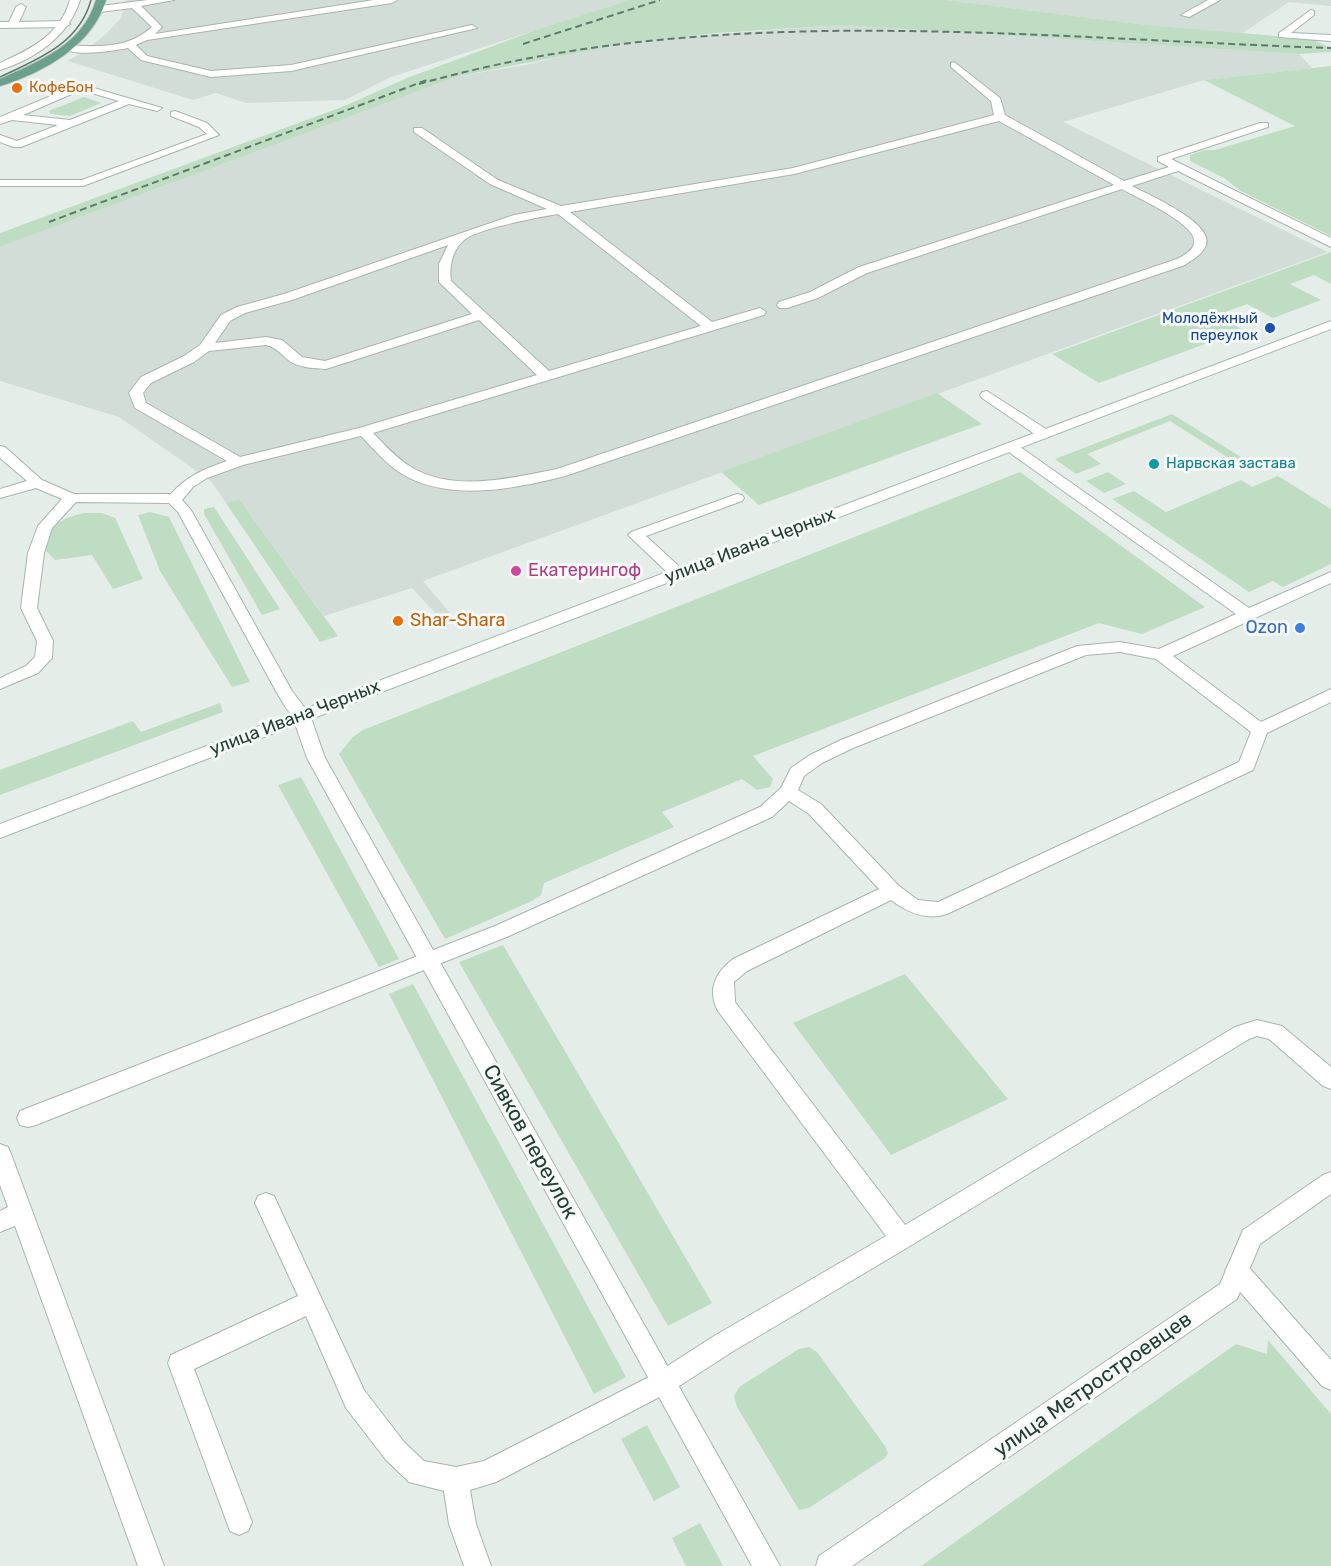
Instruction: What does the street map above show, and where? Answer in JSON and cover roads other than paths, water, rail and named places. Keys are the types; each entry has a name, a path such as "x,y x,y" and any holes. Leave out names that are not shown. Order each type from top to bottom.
{"main road":[{"path":"0,67 41,46 65,24 73,11 75,0"},
{"path":"0,83 50,59 67,48 92,25 100,5 134,5 169,0"},
{"path":"144,38 392,0"},
{"path":"1185,15 1215,0"},
{"path":"67,48 87,50 131,46 144,38 157,27 134,5"},
{"path":"13,24 21,7"},
{"path":"1311,13 1282,35 1331,38"},
{"path":"0,25 65,24"},
{"path":"131,46 144,58 211,74 291,68 472,28"},
{"path":"954,65 996,100 1000,117"},
{"path":"5,117 80,87 127,102 139,102 157,108"},
{"path":"0,138 17,145 127,102"},
{"path":"0,183 83,183 214,135 203,125 175,114"},
{"path":"5,117 72,123"},
{"path":"238,462 140,405 136,393 146,380 189,359 205,348 225,318 241,310 288,297 518,217 794,171 1000,117 1193,226 1198,232 1201,243 1196,252 1181,262 560,473 510,483 439,482 412,474 392,460 364,431"},
{"path":"1264,125 1162,159 1331,243"},
{"path":"418,130 494,182 560,210 710,327"},
{"path":"783,305 814,295 863,270 1179,167"},
{"path":"459,237 446,255 442,269 445,282 547,377"},
{"path":"0,450 38,483 72,498 104,499 147,496 174,500 188,484 202,475 238,462 364,431 760,312"},
{"path":"205,348 266,340 277,344 297,360 326,365 480,316"},
{"name":"улица Ивана Черных","path":"0,831 1331,325"},
{"path":"987,395 1044,434"},
{"path":"1011,447 1248,615"},
{"path":"0,494 38,483"},
{"path":"0,684 32,671 42,661 46,650 45,641 29,607 38,538 48,520 72,498"},
{"path":"676,573 636,535 737,498"},
{"name":"Сивков переулок","path":"174,500 184,510 285,693 301,715 316,758 767,1566"},
{"path":"1161,655 1331,577"},
{"path":"28,1118 502,931 766,812 788,792 797,772 837,748 1083,650 1120,647 1161,655 1260,730"},
{"path":"788,792 815,808 892,891 914,907 940,909 1247,766 1260,730 1331,695"},
{"path":"892,891 740,965 726,975 721,989 725,1005 902,1239"},
{"path":"266,1203 355,1399 394,1451 418,1473 456,1480 487,1473 664,1382 750,1327 902,1239 1242,1033 1257,1028 1275,1032 1331,1080"},
{"path":"0,1154 10,1217 151,1566"},
{"name":"улица Метростроевцев","path":"829,1566 1228,1291 1251,1237 1331,1182"},
{"path":"1237,1271 1331,1378"},
{"path":"239,1522 180,1363 312,1301"},
{"path":"456,1480 458,1512 478,1566"}],"tram line":[{"path":"0,77 29,64 67,39 77,28 91,0"}],"railway":[{"path":"523,44 660,0"},
{"path":"419,84 531,58 643,42 757,33 871,31 986,33 1331,48"},
{"path":"49,222 427,80"}],"place":[{"name":"КофеБон","path":"17,88"},
{"name":"Молодёжный переулок","path":"1270,328"},
{"name":"Нарвская застава","path":"1154,464"},
{"name":"Екатерингоф","path":"516,571"},
{"name":"Shar-Shara","path":"398,621"},
{"name":"Ozon","path":"1300,628"}]}
